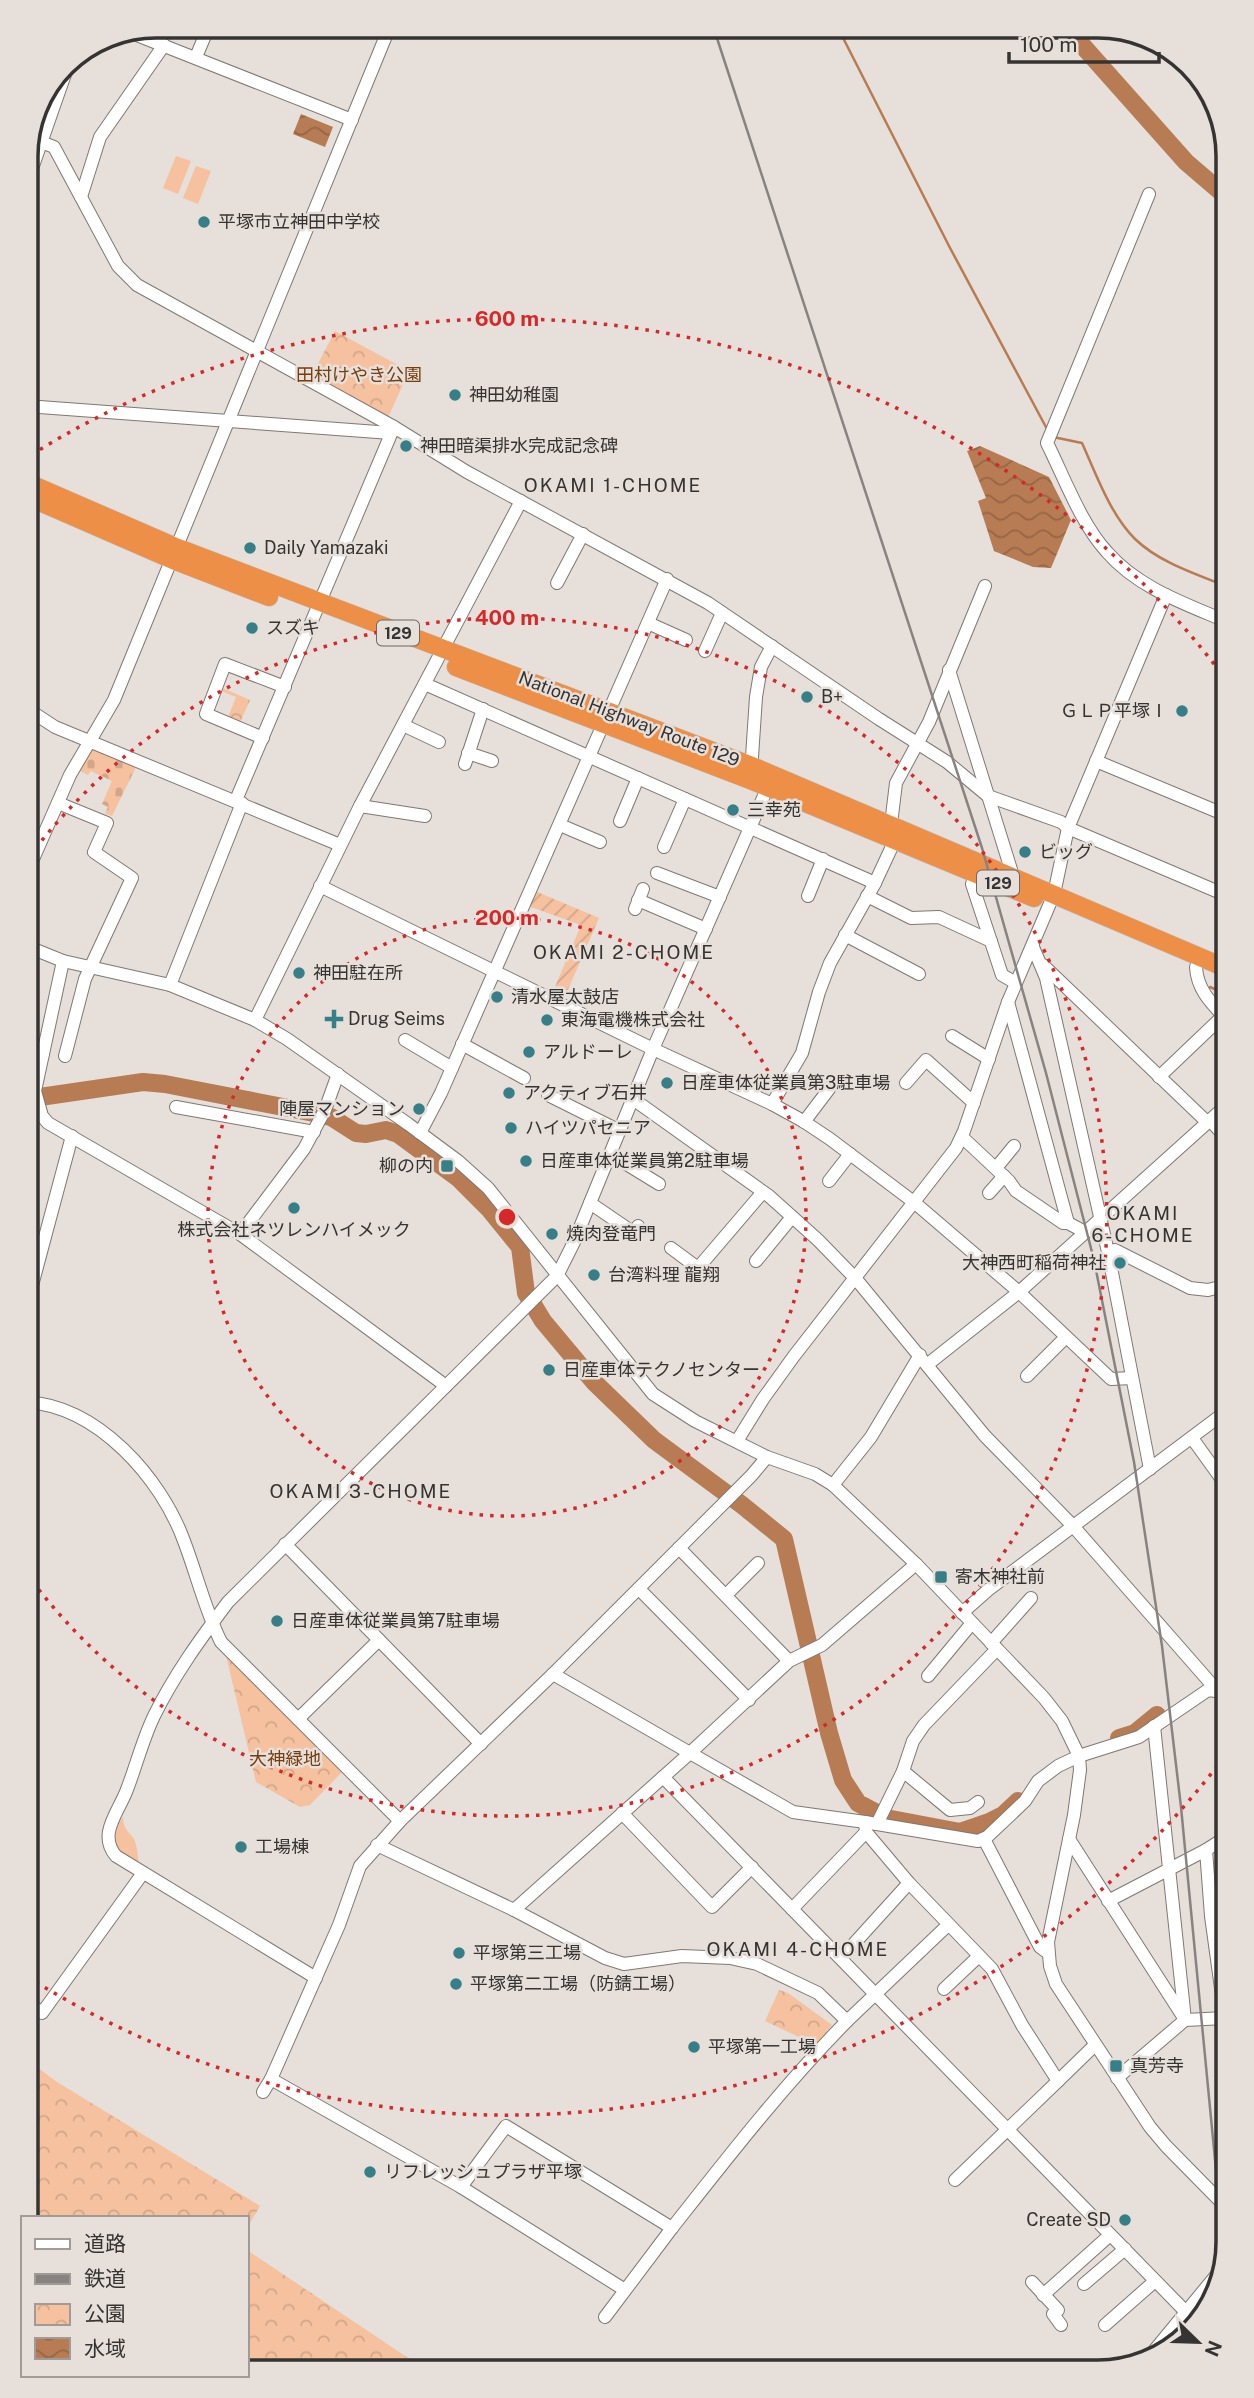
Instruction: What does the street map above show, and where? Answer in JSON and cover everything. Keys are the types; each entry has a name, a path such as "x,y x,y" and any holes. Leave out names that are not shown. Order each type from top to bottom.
{"highway":[{"name":"National Highway Route 129","path":"39,488 175,554"},
{"name":"National Highway Route 129","path":"39,501 607,717 893,832 1013,876 1052,899 1216,976"},
{"name":"National Highway Route 129","path":"893,832 976,874 1052,899 1216,964"}],"street":[{"path":"196,57 204,38"},
{"path":"39,846 90,740 114,700 385,38"},
{"path":"147,39 352,120"},
{"path":"81,197 100,138 164,46"},
{"path":"40,142 54,147 118,266 137,285 467,472 667,579 947,762 988,796 1065,824 1068,828 1216,891"},
{"path":"1149,194 1047,443 1087,522 1106,552 1136,578 1166,596 1216,617"},
{"path":"39,406 392,430"},
{"path":"170,985 263,738 392,430"},
{"path":"255,1020 340,845 521,501"},
{"path":"556,583 583,534"},
{"path":"420,1133 452,1068 591,757 667,579"},
{"path":"772,1104 802,1053 830,963 875,883 893,832 896,783 929,722 985,586"},
{"path":"737,1441 792,1359 915,1203 959,1142 1008,1002 1052,899 1068,828 1166,596"},
{"path":"705,651 722,613"},
{"path":"648,623 686,640"},
{"path":"751,773 756,697 761,667 772,646"},
{"path":"263,738 206,714 225,664 285,687"},
{"path":"949,670 1013,876"},
{"path":"425,684 875,883"},
{"path":"483,709 467,758 492,761"},
{"path":"39,716 55,727 340,845"},
{"path":"403,725 439,742"},
{"path":"1096,761 1216,811"},
{"path":"620,821 638,778"},
{"path":"316,1979 116,1856 109,1849 106,1839 155,1714 196,1644 228,1602 557,1276 770,781"},
{"path":"664,847 685,799"},
{"path":"58,803 107,823 94,852 132,878 89,967 65,1056"},
{"path":"360,806 425,816"},
{"path":"560,825 600,842"},
{"path":"808,896 823,859"},
{"path":"657,873 720,897"},
{"path":"976,874 972,884 1002,975 1016,983"},
{"path":"320,886 653,1049 772,1104 804,1122 951,1227 1111,1380 1132,1378"},
{"path":"867,896 911,918 939,917 990,941"},
{"path":"639,899 675,921 706,929"},
{"path":"845,936 876,946 912,974"},
{"path":"1032,947 1041,964 1108,1252 1150,1469"},
{"path":"39,951 63,961 170,985 255,1020 338,1074 420,1133 458,1161 488,1188 513,1216 557,1276 653,1394 695,1421 767,1457 815,1474 833,1485 916,1564 994,1646 1062,1721 1079,1756 1078,1791 1051,1922 1048,1953 1056,1984 1117,2078 1166,2146 1216,2197"},
{"path":"39,1075 63,961"},
{"path":"1041,964 1216,1129"},
{"path":"1196,967 1197,982 1216,1006"},
{"path":"1008,1002 1068,1223"},
{"path":"1159,1077 1216,1026"},
{"path":"952,1036 989,1059"},
{"path":"405,1040 452,1068"},
{"path":"462,1044 524,1078"},
{"path":"39,1055 43,1054"},
{"path":"908,1076 926,1060 974,1103"},
{"path":"240,1234 304,1149 325,1110 338,1074"},
{"path":"804,1122 829,1089"},
{"path":"548,1095 620,1131"},
{"path":"633,1099 763,1192 856,1279 985,1436 1073,1526 1216,1691"},
{"path":"176,1107 314,1132"},
{"path":"39,1108 48,1123 240,1234 446,1386"},
{"path":"833,1485 871,1437 924,1360 1018,1292 1216,1114"},
{"path":"38,1261 72,1136"},
{"path":"959,1142 1000,1172 1016,1191 1063,1223 1085,1232"},
{"path":"989,1194 1014,1146"},
{"path":"610,1154 659,1185"},
{"path":"829,1181 850,1154"},
{"path":"674,1255 698,1268 724,1230 763,1192"},
{"path":"590,1203 631,1231"},
{"path":"756,1261 792,1217"},
{"path":"1108,1252 1115,1250 1190,1288 1216,1288"},
{"path":"1027,1376 1066,1337"},
{"path":"38,1404 91,1423 110,1436 154,1486 167,1504 184,1538 211,1624 221,1645 400,1821"},
{"path":"962,1613 988,1590 1216,1419"},
{"path":"1192,1438 1216,1464"},
{"path":"263,2092 316,1979 360,1866 400,1821 639,1589 767,1457"},
{"path":"285,1544 481,1744"},
{"path":"679,1548 789,1661"},
{"path":"726,1595 758,1563"},
{"path":"514,1910 789,1661 822,1645 916,1564"},
{"path":"639,1589 748,1699"},
{"path":"792,1909 869,1826 903,1771 913,1741 924,1725 1024,1612 1031,1598"},
{"path":"928,1676 972,1623"},
{"path":"298,1719 379,1640"},
{"path":"552,1674 793,1812 978,1841 984,1839 1025,1801 1038,1781 1058,1766 1079,1756 1139,1737 1208,1689 1216,1691"},
{"path":"1154,1726 1185,2020"},
{"path":"903,1771 932,1798 950,1810 975,1808"},
{"path":"663,1777 1181,2307"},
{"path":"622,1813 712,1907 752,1867"},
{"path":"869,1826 909,1883 992,1969 1022,2025 1058,2081"},
{"path":"984,1839 1040,1947 1048,1953"},
{"path":"1069,1839 1185,2020"},
{"path":"1108,1901 1216,1844"},
{"path":"377,1845 514,1910 605,1958 624,1964 682,1956 730,1958 757,1964 818,1993 847,2021"},
{"path":"1206,1850 1216,1955"},
{"path":"38,2010 42,2013 143,1873"},
{"path":"841,1958 909,1883"},
{"path":"605,2317 766,2109 847,2021 948,1924"},
{"path":"948,1982 979,1956"},
{"path":"1117,2078 1185,2020 1216,2018"},
{"path":"955,2180 1095,2045"},
{"path":"271,2079 461,2187 625,2290"},
{"path":"461,2187 506,2126 672,2228"},
{"path":"1043,2295 1110,2235"},
{"path":"1084,2284 1125,2249"},
{"path":"1113,2322 1155,2281"},
{"path":"1032,2282 1058,2310 1053,2314 1061,2325"},
{"path":"1188,2307 1206,2287"}],"green space":[{"path":"176,156 191,161 178,194 163,188"},
{"path":"196,166 211,171 198,204 183,198"},
{"name":"田村けやき公園","path":"335,331 409,371 387,420 310,379"},
{"path":"220,687 250,700 238,727 226,722 236,697 219,690"},
{"path":"93,747 137,765 112,816 105,813 108,807 102,804 112,781 91,771 88,775 78,770"},
{"path":"535,891 599,918 567,992 555,987 581,925 528,906"},
{"name":"大神緑地","path":"225,1651 343,1771 310,1805 300,1807 256,1782"},
{"path":"123,1817 125,1826 135,1841 139,1863 114,1848 114,1830"},
{"path":"779,1990 788,1993 832,2025 816,2045 765,2021"},
{"path":"38,2068 57,2082 260,2206 248,2226 248,2216 38,2216"},
{"path":"248,2251 410,2359 248,2359"}],"water":[{"path":"301,114 333,127 325,147 293,134"},
{"path":"980,446 1049,477 1071,520 1051,568 1033,567 994,551 978,501 986,498 967,451"}],"waterway":[{"path":"843,39 949,246 1047,429"},
{"path":"1077,39 1186,162 1216,188"},
{"path":"1053,437 1082,443 1111,506 1135,539 1167,561 1216,582"},
{"path":"1210,987 1216,990"},
{"path":"39,1097 143,1082 165,1084 331,1117 356,1133 386,1130 398,1134 458,1178 490,1210 520,1247 526,1293 543,1321 594,1382 654,1440 784,1539 829,1733 843,1780 858,1803 886,1818 960,1832 1003,1815 1018,1801"},
{"path":"1119,1738 1135,1733 1157,1715"}],"railway":[{"path":"717,39 982,848 1046,1073 1094,1260 1134,1462 1162,1646 1181,1807 1216,2170"}],"place":[{"name":"平塚市立神田中学校","path":"204,222"},
{"name":"神田幼稚園","path":"455,395"},
{"name":"神田暗渠排水完成記念碑","path":"406,446"},
{"name":"Daily Yamazaki","path":"250,548"},
{"name":"スズキ","path":"252,628"},
{"name":"B+","path":"807,697"},
{"name":"ＧＬＰ平塚Ⅰ","path":"1182,711"},
{"name":"三幸苑","path":"733,810"},
{"name":"ビッグ","path":"1025,852"},
{"name":"神田駐在所","path":"299,973"},
{"name":"清水屋太鼓店","path":"497,997"},
{"name":"Drug Seims","path":"334,1019"},
{"name":"東海電機株式会社","path":"547,1020"},
{"name":"アルドーレ","path":"529,1052"},
{"name":"日産車体従業員第3駐車場","path":"667,1083"},
{"name":"アクティブ石井","path":"509,1093"},
{"name":"陣屋マンション","path":"419,1109"},
{"name":"ハイツパセニア","path":"511,1128"},
{"name":"日産車体従業員第2駐車場","path":"526,1161"},
{"name":"柳の内","path":"447,1166"},
{"name":"株式会社ネツレンハイメック","path":"294,1208"},
{"name":"焼肉登竜門","path":"552,1234"},
{"name":"大神西町稲荷神社","path":"1120,1263"},
{"name":"台湾料理 龍翔","path":"594,1275"},
{"name":"日産車体テクノセンター","path":"549,1370"},
{"name":"寄木神社前","path":"941,1577"},
{"name":"日産車体従業員第7駐車場","path":"277,1621"},
{"name":"工場棟","path":"241,1847"},
{"name":"平塚第三工場","path":"459,1953"},
{"name":"平塚第二工場（防錆工場）","path":"456,1984"},
{"name":"平塚第一工場","path":"694,2047"},
{"name":"真芳寺","path":"1116,2066"},
{"name":"リフレッシュプラザ平塚","path":"370,2172"},
{"name":"Create SD","path":"1125,2220"}],"district":[{"name":"OKAMI 1-CHOME","path":"613,485"},
{"name":"OKAMI 2-CHOME","path":"624,952"},
{"name":"OKAMI 6-CHOME","path":"1143,1224"},
{"name":"OKAMI 3-CHOME","path":"361,1491"},
{"name":"OKAMI 4-CHOME","path":"798,1949"}]}
